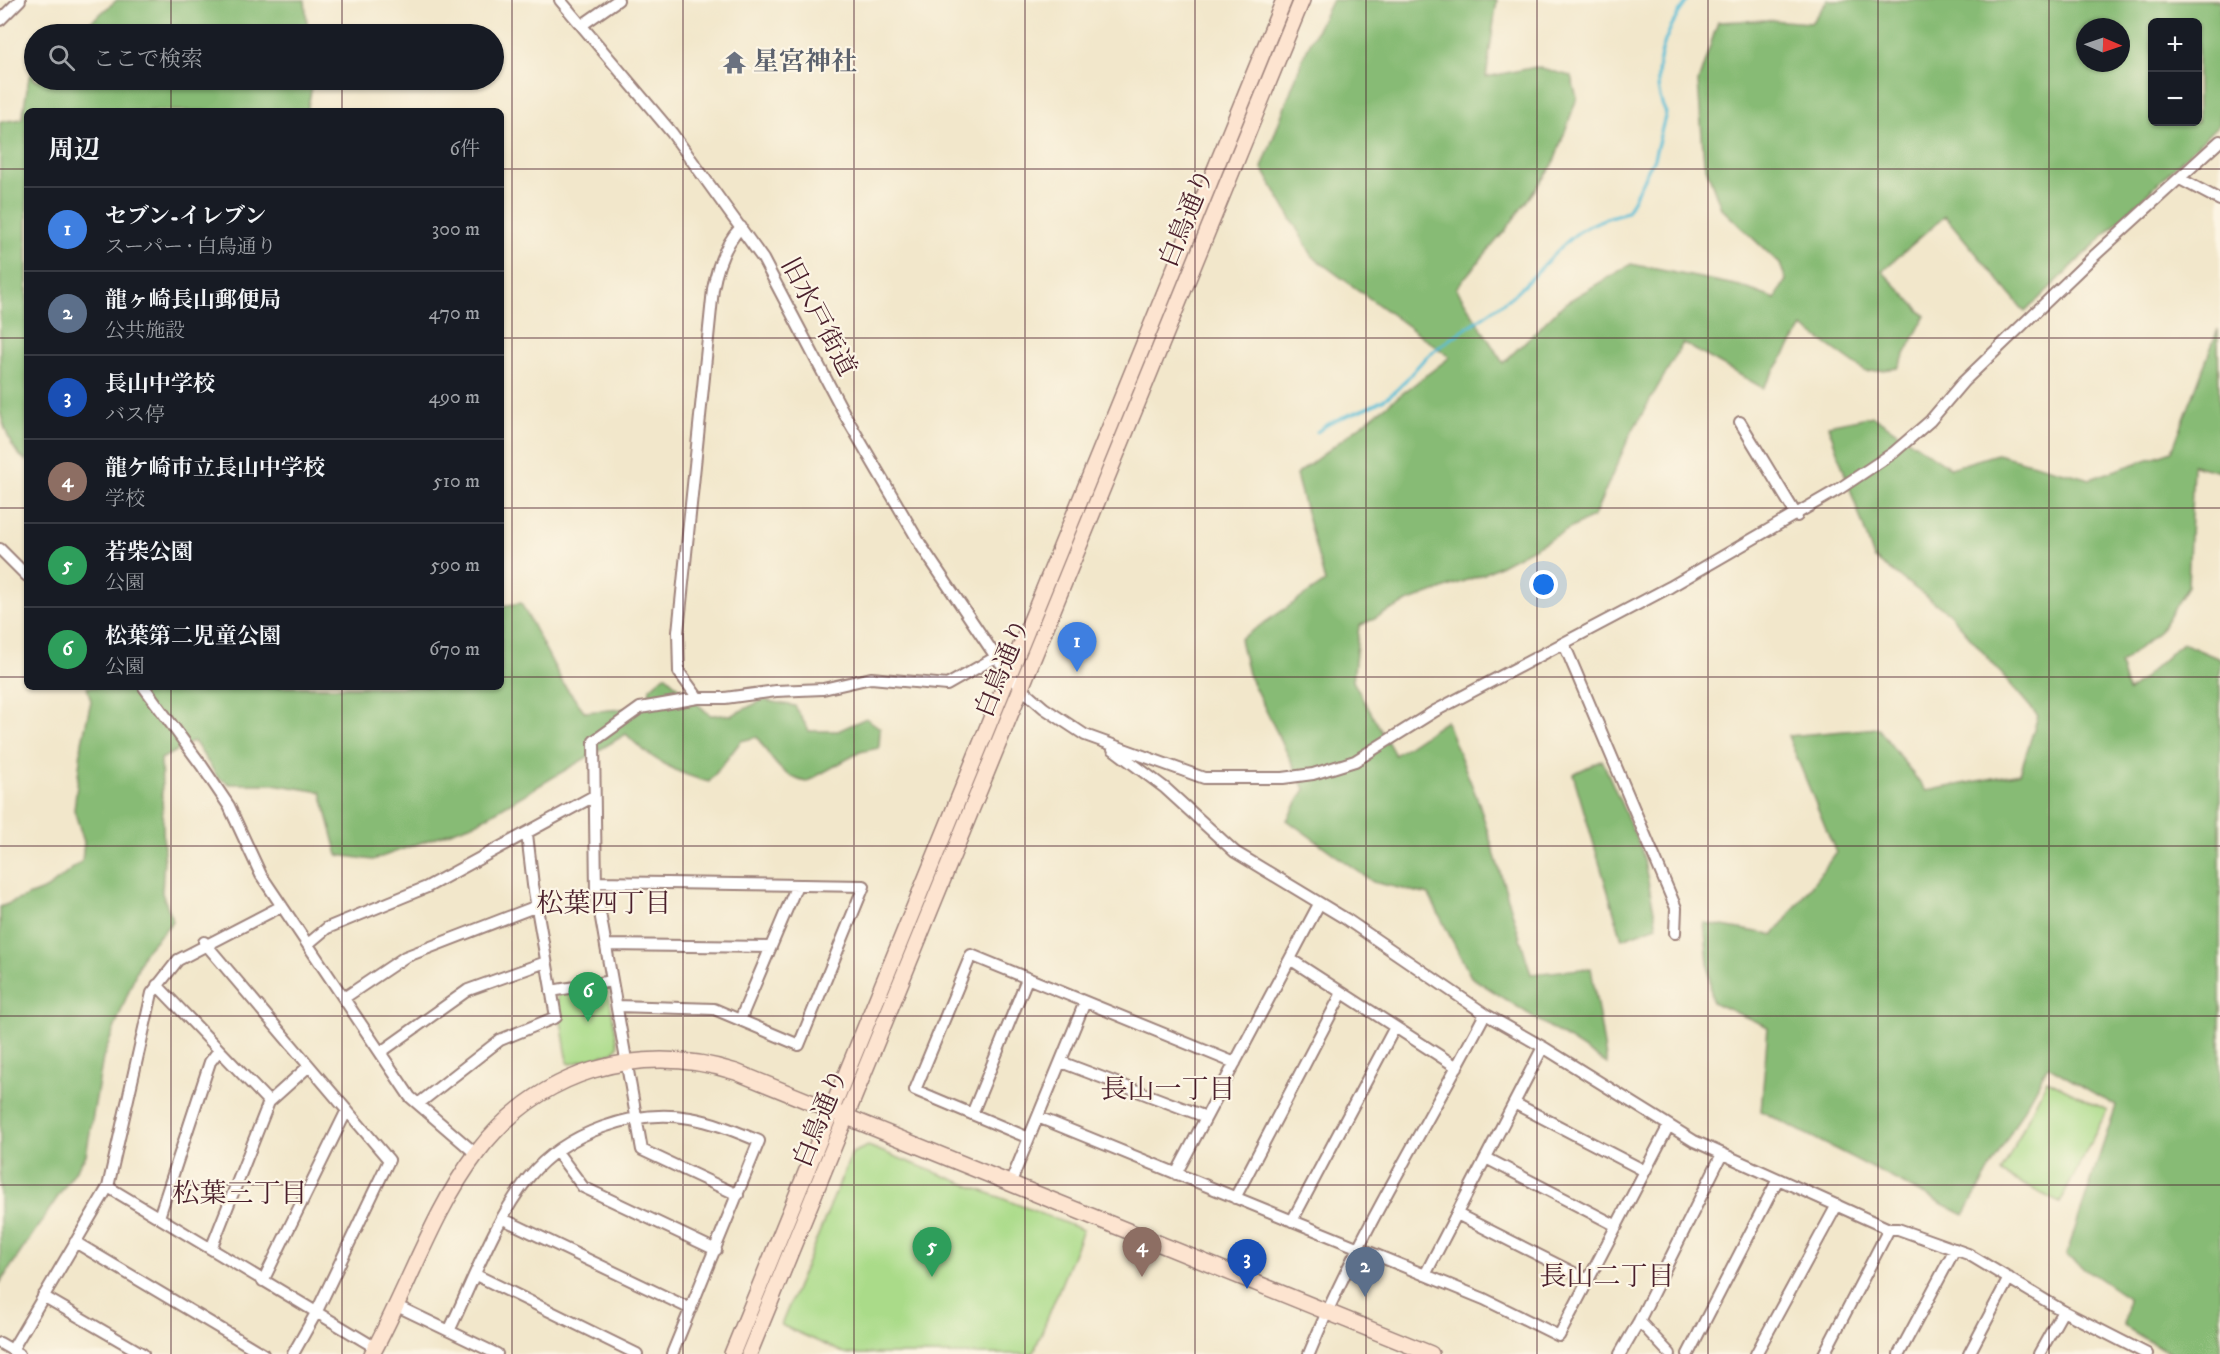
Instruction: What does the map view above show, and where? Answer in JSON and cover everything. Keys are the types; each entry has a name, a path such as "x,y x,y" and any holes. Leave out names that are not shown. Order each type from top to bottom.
{"main road":[{"name":"白鳥通り","path":"732,1354 1284,0"},
{"name":"白鳥通り","path":"749,1354 1302,0"},
{"path":"374,1351 449,1197 475,1153 500,1123 543,1091 585,1073 627,1063 677,1060 718,1066 1431,1354"}],"street":[{"path":"0,20 20,0"},
{"name":"旧水戸街道","path":"560,0 672,133 763,259 845,415 922,547 996,657 1021,688 1044,708 1085,735 1105,744"},
{"path":"582,25 618,0"},
{"path":"1105,744 1204,778 1251,779 1313,774 1355,761 1435,711 1564,644 1797,516 1906,442 1930,421 1963,382 2094,256 2220,141"},
{"path":"2180,179 2220,200"},
{"path":"698,698 679,672 678,632 713,289 716,273 726,250 741,227"},
{"path":"1740,422 1797,516"},
{"path":"0,549 24,573"},
{"path":"1564,644 1676,908 1675,933"},
{"path":"738,1195 642,1150 596,882 594,741 640,708 698,698 725,698 776,691 823,689 871,678 946,685 996,657"},
{"path":"146,690 181,735 228,806 261,875 381,1052 418,1104 475,1153"},
{"path":"1105,744 1165,789 1235,852 1319,904 1485,1014 1544,1047 1668,1127 1722,1154 1890,1229 1898,1229 1955,1249 2063,1311 2147,1354"},
{"path":"308,944 327,928 427,886 594,796"},
{"path":"418,1104 500,1040 556,1017 527,834"},
{"path":"596,882 864,886 799,1045 714,1009 617,1006"},
{"path":"740,1020 797,885"},
{"path":"1176,1174 1319,904"},
{"path":"0,1343 15,1352 44,1296 108,1187 150,1001 157,985 178,960 282,906"},
{"path":"344,998 405,957 537,906"},
{"path":"206,944 389,1160 316,1313 293,1354"},
{"path":"606,945 771,947"},
{"path":"1029,1138 915,1090 971,955 1235,1063"},
{"path":"1290,959 1457,1067"},
{"path":"381,1052 468,990 546,962"},
{"path":"972,1114 1027,979"},
{"path":"551,991 612,981"},
{"path":"157,985 269,1102"},
{"path":"1235,1198 1342,993"},
{"path":"1010,1184 1085,1002"},
{"path":"1309,1354 1326,1312 1485,1014"},
{"path":"1292,1221 1395,1027"},
{"path":"1425,1275 1544,1047"},
{"path":"159,1217 210,1062 219,1050"},
{"path":"1061,1062 1206,1117"},
{"path":"211,1249 269,1102 309,1066"},
{"path":"1514,1103 1646,1171"},
{"path":"263,1281 347,1110"},
{"path":"449,1331 503,1219 529,1176 556,1152 585,1135 636,1117 692,1118 759,1141 672,1354"},
{"path":"1038,1117 1484,1299 1559,1336 1668,1127"},
{"path":"556,1152 583,1186 716,1250"},
{"path":"1620,1354 1639,1321 1722,1154"},
{"path":"1486,1158 1617,1226"},
{"path":"1688,1354 1778,1179"},
{"path":"108,1187 316,1313 374,1351"},
{"path":"1756,1354 1837,1205"},
{"path":"1457,1214 1588,1280"},
{"path":"503,1219 691,1309"},
{"path":"1824,1354 1890,1229"},
{"path":"75,1242 263,1354"},
{"path":"1899,1354 1955,1249"},
{"path":"476,1275 637,1354"},
{"path":"1969,1354 2009,1278"},
{"path":"44,1296 142,1354"},
{"path":"396,1306 497,1354"},
{"path":"2039,1354 2063,1311"},
{"path":"1639,1321 1670,1354"}],"green space":[{"path":"117,0 305,0 307,24 88,24"},
{"path":"1332,0 1497,0 1486,77 1536,67 1571,76 1577,98 1553,165 1504,232 1456,288 1503,363 1565,303 1631,264 1740,286 1775,299 1786,280 1780,264 1721,208 1704,162 1698,82 1718,22 1770,20 1811,23 1828,0 2220,0 2220,123 2025,312 1945,216 1882,271 1925,316 1898,368 1866,372 1803,327 1763,388 1683,343 1630,435 1594,516 1484,574 1407,602 1359,626 1353,681 1395,755 1446,721 1479,803 1531,974 1591,968 1607,1064 1471,977 1429,895 1373,882 1287,820 1305,789 1248,674 1240,639 1325,582 1296,475 1450,357 1313,257 1262,168 1304,55"},
{"path":"27,90 311,90 308,108 24,108 24,459 12,446 0,411 0,122 22,119"},
{"path":"2218,329 2220,472 2193,465 2188,586 2160,631 2120,664 2128,692 2182,643 2220,659 2220,1354 2171,1354 2124,1326 2128,1298 2066,1256 2116,1106 2048,1066 1964,1215 1761,1111 1768,1027 1712,1002 1704,923 1774,935 1836,853 1788,736 1878,728 1926,791 2020,773 2038,716 1950,614 1874,558 1828,425 1873,416 1951,468 1997,454 2090,479 2172,451"},
{"path":"521,603 564,685 585,712 648,707 650,688 665,675 710,715 732,715 763,700 795,706 809,731 838,731 866,718 880,728 879,748 860,752 806,782 783,771 757,737 741,741 709,782 664,764 626,734 478,822 373,860 338,855 321,792 273,784 230,784 218,778 194,741 161,759 164,858 162,893 173,921 143,954 103,1058 86,1155 0,1283 0,907 48,888 82,861 84,842 74,810 82,742 91,701 88,690 504,690 504,606"},
{"path":"1602,760 1642,851 1657,926 1622,939 1573,774"},
{"path":"603,986 608,991 618,1046 614,1052 568,1063 557,998 561,993"},
{"path":"2047,1080 2107,1110 2060,1203 2001,1173"},
{"path":"868,1146 1083,1230 1033,1354 846,1354 781,1325 852,1153"}],"waterway":[{"path":"1317,432 1334,421 1389,396 1430,354 1509,299 1577,233 1590,225 1627,212 1654,158 1666,113 1658,85 1658,70 1665,40 1679,12 1688,0"}],"place":[{"name":"星宮神社","path":"735,62"},
{"name":"セブン-イレブン","path":"1077,672"},
{"name":"松葉第二児童公園","path":"588,1022"},
{"name":"若柴公園","path":"932,1277"},
{"name":"龍ケ崎市立長山中学校","path":"1142,1277"},
{"name":"長山中学校","path":"1247,1289"},
{"name":"龍ヶ崎長山郵便局","path":"1365,1297"}],"district":[{"name":"松葉四丁目","path":"604,904"},
{"name":"長山一丁目","path":"1168,1090"},
{"name":"松葉三丁目","path":"240,1194"},
{"name":"長山二丁目","path":"1607,1277"}]}
